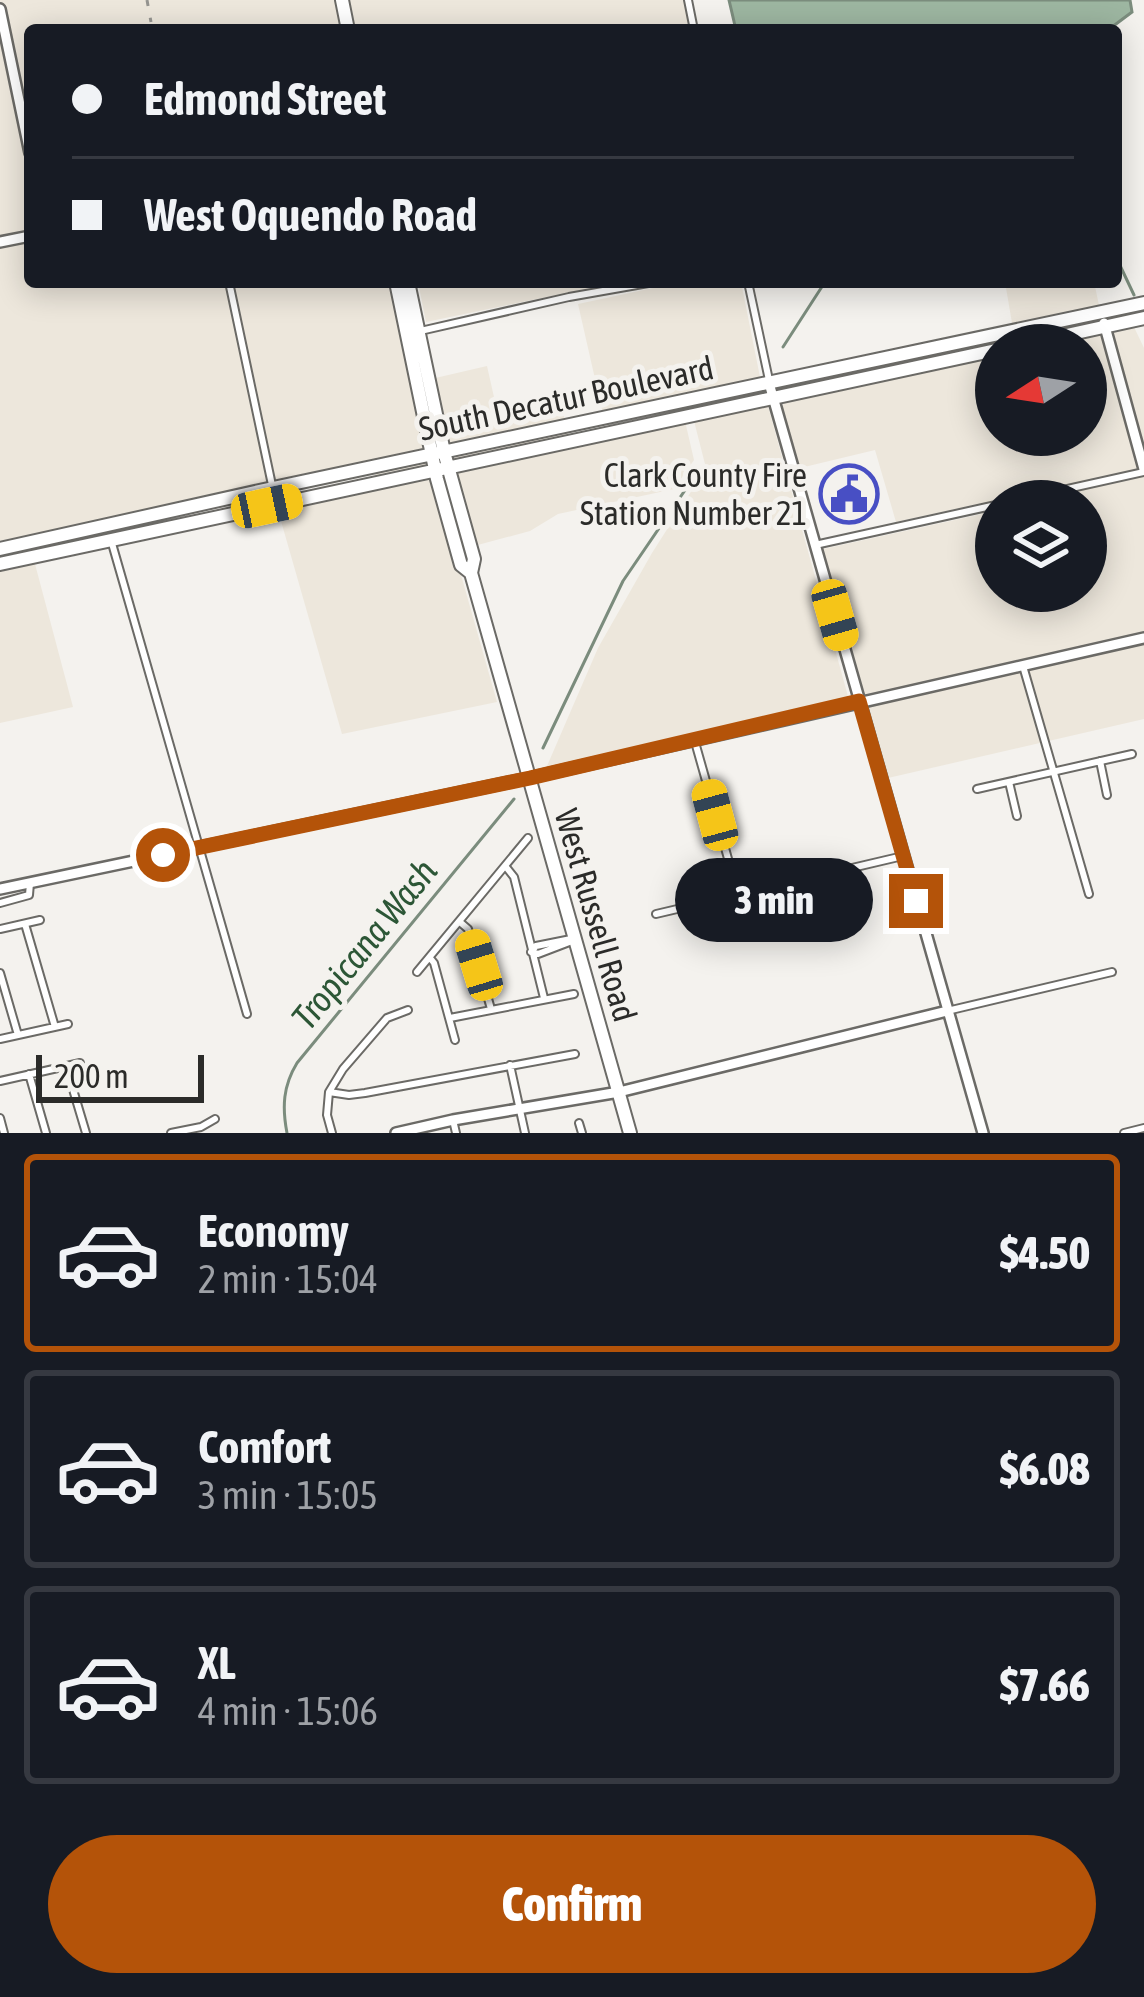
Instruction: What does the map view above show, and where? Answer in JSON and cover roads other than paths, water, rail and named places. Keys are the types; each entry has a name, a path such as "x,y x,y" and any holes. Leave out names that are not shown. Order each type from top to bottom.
{"main road":[{"name":"West Russell Road","path":"398,288 413,333"},
{"name":"West Russell Road","path":"409,288 413,333 461,565 471,573 630,1133"},
{"name":"South Decatur Boulevard","path":"0,564 670,420 771,390 1144,303"},
{"path":"1107,327 1144,318"},
{"name":"South Decatur Boulevard","path":"0,549 696,399 975,354"},
{"path":"670,420 696,399"},
{"path":"267,506 273,499 311,488 333,475"},
{"path":"202,520 213,511 266,497 273,488"},
{"path":"111,540 118,531 156,522 177,510"}],"street":[{"path":"0,9 24,124"},
{"path":"231,288 273,488"},
{"path":"413,333 620,288"},
{"path":"749,288 771,390 983,1133"},
{"path":"1102,312 1104,324"},
{"path":"1105,480 1144,471 1107,334"},
{"path":"815,545 975,510"},
{"path":"111,540 247,1014"},
{"path":"0,889 530,778 1144,638"},
{"path":"1023,666 1089,894"},
{"path":"694,738 738,894"},
{"path":"977,790 1132,754"},
{"path":"1100,761 1107,795"},
{"path":"1009,782 1017,816"},
{"path":"417,972 528,838"},
{"path":"656,914 903,856"},
{"path":"506,867 514,877 544,998"},
{"path":"0,903 25,898 31,883"},
{"path":"0,929 40,920"},
{"path":"460,922 468,928 491,1009"},
{"path":"25,924 55,1027"},
{"path":"531,952 538,954 575,939"},
{"path":"430,958 455,1040"},
{"path":"400,1133 619,1092 1112,972"},
{"path":"0,973 18,1035"},
{"path":"450,1018 574,994"},
{"path":"332,1133 329,1092 387,1018 408,1010"},
{"path":"0,1039 68,1024"},
{"path":"329,1092 364,1093 574,1054"},
{"path":"0,1081 80,1063"},
{"path":"510,1065 525,1133"},
{"path":"66,1066 86,1133"},
{"path":"29,1074 46,1133"},
{"path":"0,1118 4,1133"},
{"path":"172,1133 215,1119"},
{"path":"453,1120 456,1133"},
{"path":"579,1124 582,1133"},
{"path":"1124,1133 1144,1128"}],"waterway":[{"path":"1122,270 1134,295"},
{"path":"783,347 821,288"},
{"name":"Tropicana Wash","path":"543,748 623,581 694,477"},
{"name":"Tropicana Wash","path":"287,1133 285,1097 297,1063 514,799"}],"railway":[{"path":"147,0 151,22"}],"place":[{"name":"Clark County Fire Station Number 21","path":"849,494"}]}
